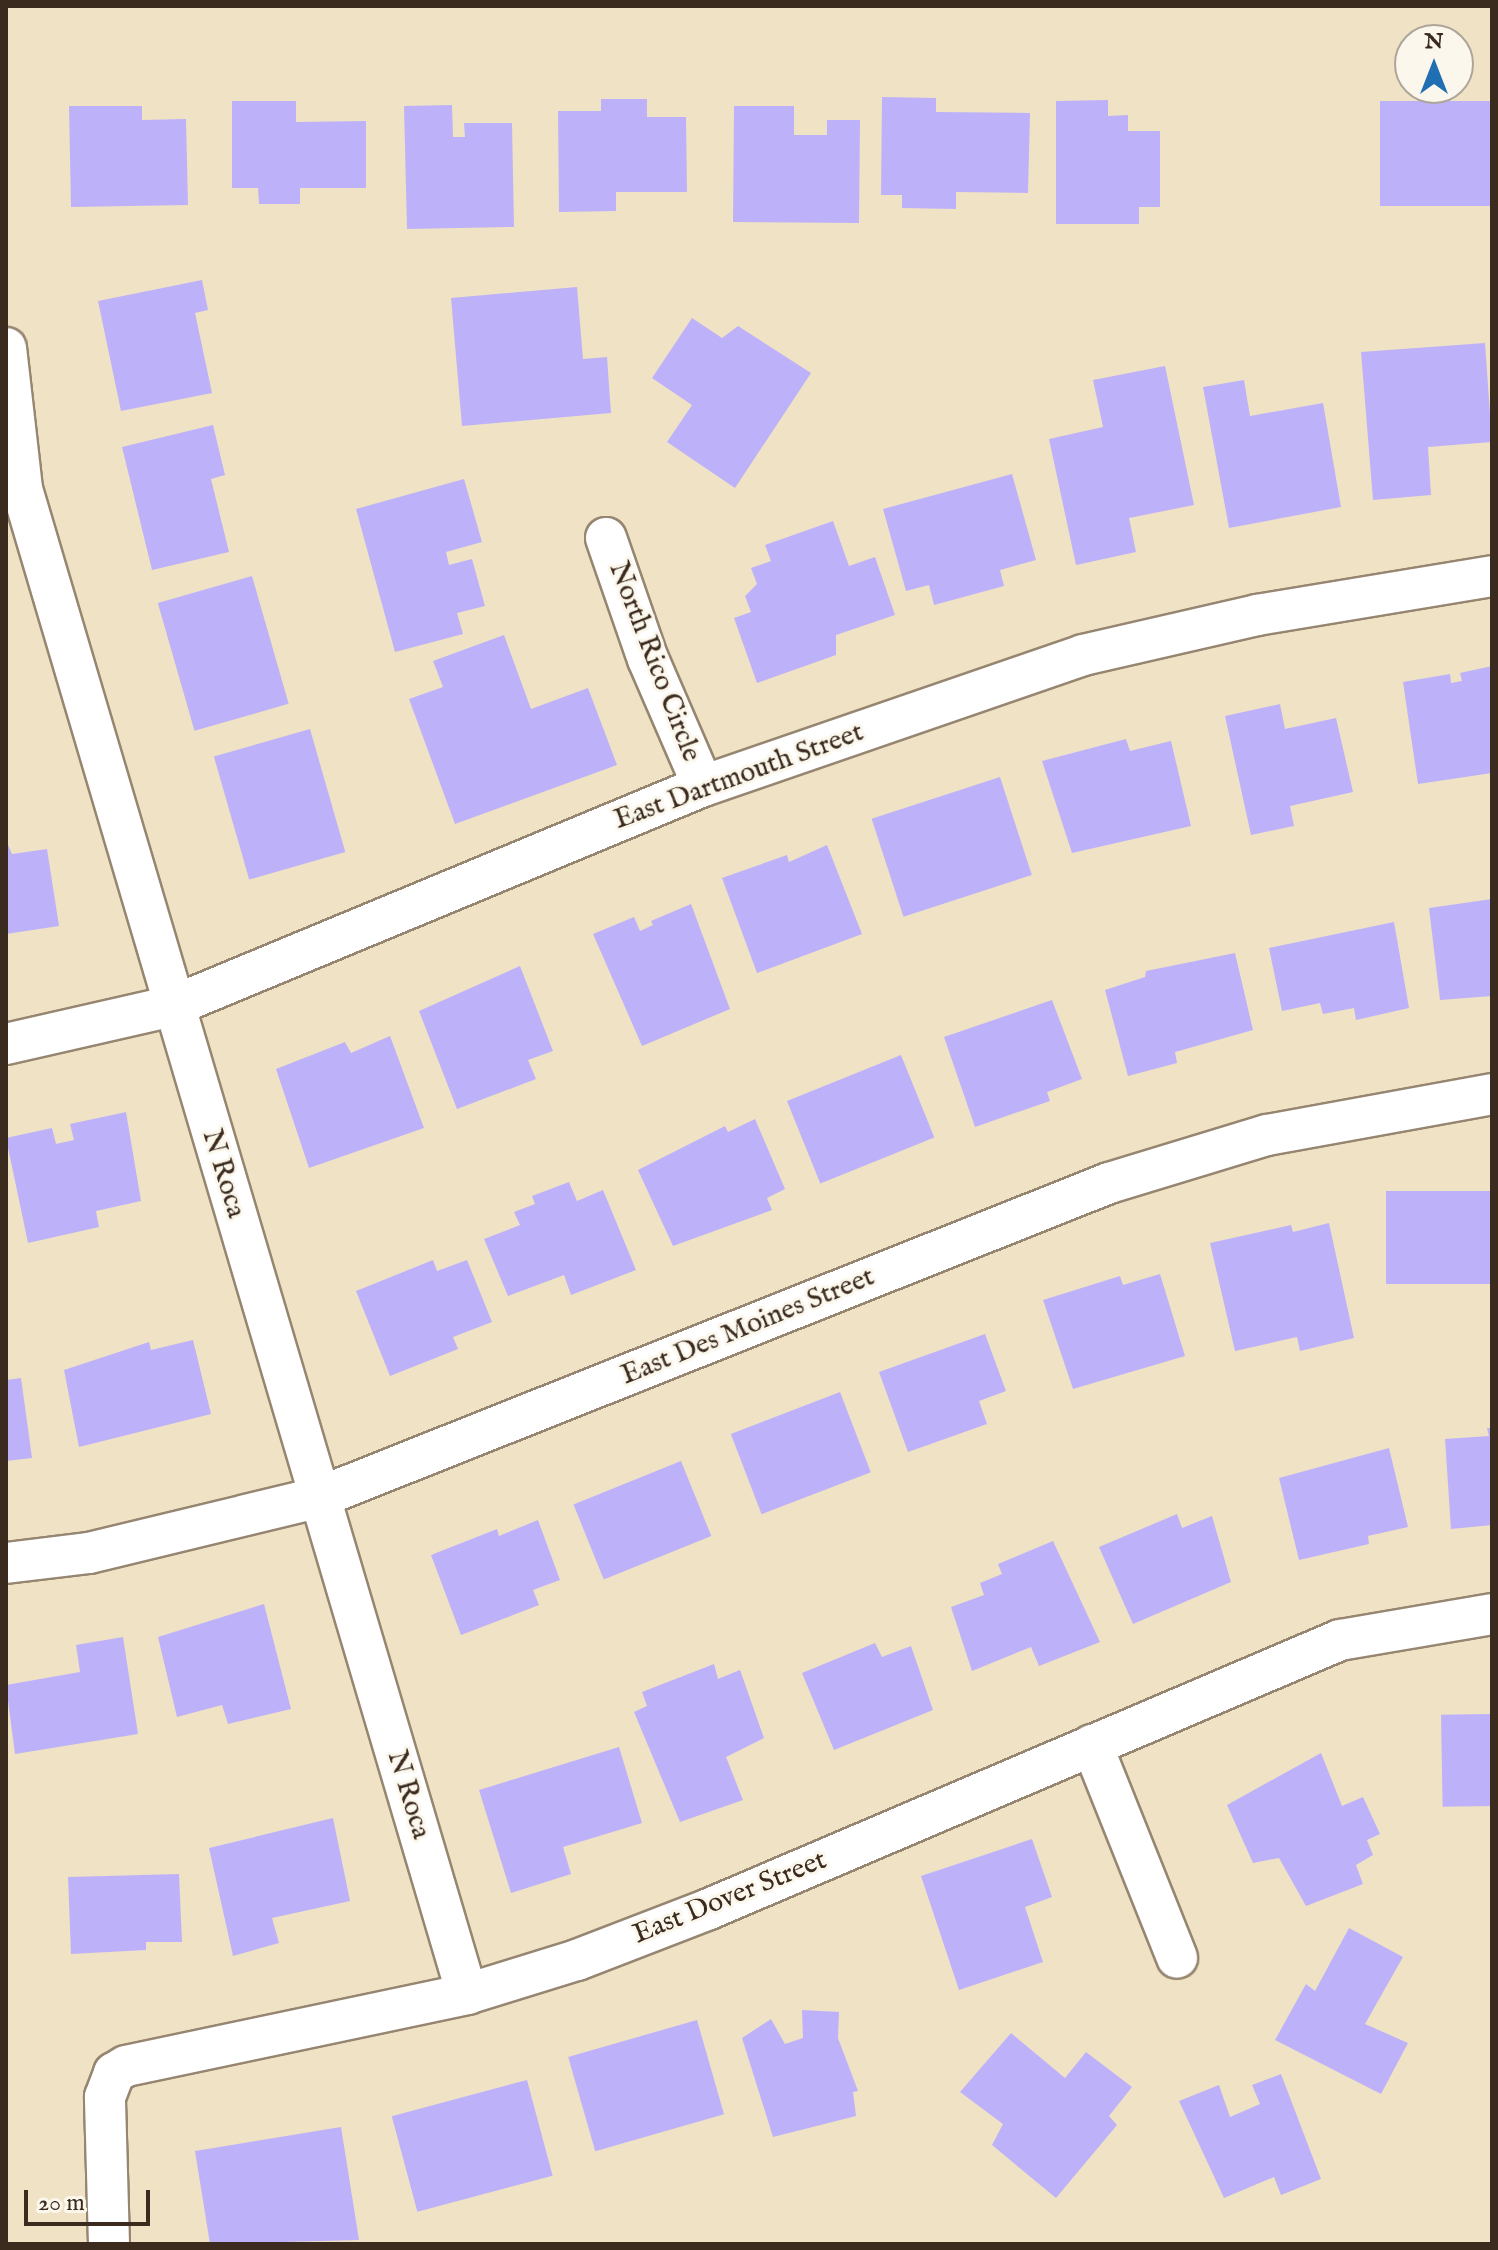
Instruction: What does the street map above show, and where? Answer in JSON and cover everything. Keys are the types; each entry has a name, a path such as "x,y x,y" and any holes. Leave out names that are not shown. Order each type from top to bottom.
{"street":[{"name":"N Roca","path":"6,348 14,491 173,1006 467,1994"},
{"name":"North Rico Circle","path":"606,538 648,659 703,786"},
{"name":"East Dartmouth Street","path":"6,1044 173,1006 703,786 1083,655 1257,615 1492,576"},
{"name":"East Des Moines Street","path":"6,1563 89,1553 320,1497 1109,1183 1267,1135 1492,1094"},
{"name":"East Dover Street","path":"109,2244 105,2097 114,2073 157,2057 467,1994 709,1909 1340,1640 1492,1614"},
{"path":"1092,1745 1177,1958"}],"building":[{"path":"882,97 936,98 936,112 1030,113 1028,193 956,192 956,209 902,208 902,195 881,195"},
{"path":"601,99 647,99 647,117 686,117 687,192 616,192 616,211 559,212 558,111 601,111"},
{"path":"1108,100 1108,116 1128,115 1128,131 1160,131 1160,207 1139,207 1139,224 1056,224 1056,101"},
{"path":"232,101 296,101 296,122 366,121 366,188 300,188 300,204 259,204 258,188 232,188"},
{"path":"1380,101 1394,101 1394,104 1474,104 1474,101 1492,101 1492,206 1380,206"},
{"path":"452,105 453,137 465,137 464,123 512,123 514,227 407,229 404,106"},
{"path":"69,106 142,106 142,120 186,119 188,205 71,207"},
{"path":"734,106 794,106 794,135 827,135 827,120 860,120 859,223 733,222"},
{"path":"202,280 208,310 195,313 212,393 121,411 98,301"},
{"path":"577,287 583,359 607,357 611,413 462,426 451,298"},
{"path":"692,318 722,338 738,326 811,373 735,488 667,442 692,405 652,378"},
{"path":"1485,343 1492,442 1428,447 1431,495 1373,500 1361,352"},
{"path":"1165,366 1194,505 1129,518 1136,552 1076,565 1049,439 1103,427 1093,380"},
{"path":"1244,380 1250,416 1323,403 1341,507 1229,528 1203,387"},
{"path":"213,425 225,475 211,479 229,552 152,570 122,447"},
{"path":"1012,474 1036,560 1000,570 1004,586 934,605 929,585 906,591 883,509"},
{"path":"464,479 482,542 446,552 449,565 472,559 485,606 457,613 463,634 395,652 356,509"},
{"path":"833,521 849,566 875,557 895,615 836,635 836,655 757,683 734,618 751,612 745,596 757,584 751,568 771,561 765,545"},
{"path":"252,576 289,704 194,731 158,603"},
{"path":"504,635 531,709 588,688 617,765 455,824 409,699 443,687 433,661"},
{"path":"1492,666 1492,773 1418,784 1403,682 1450,674 1451,683 1462,681 1460,673"},
{"path":"1280,704 1285,729 1336,718 1353,792 1290,806 1294,826 1251,835 1225,716"},
{"path":"310,729 345,852 249,880 214,757"},
{"path":"1126,739 1130,751 1171,741 1191,826 1072,853 1042,761"},
{"path":"1000,777 1032,875 903,917 872,819"},
{"path":"6,840 12,854 47,849 59,926 6,934"},
{"path":"827,845 862,934 757,973 722,878 787,855 789,862"},
{"path":"1492,899 1492,996 1440,1000 1429,908"},
{"path":"691,904 730,1009 642,1046 593,934 634,917 640,931 653,925 651,921"},
{"path":"1394,922 1409,1008 1356,1020 1354,1008 1323,1014 1320,1003 1282,1011 1269,948"},
{"path":"1235,953 1253,1030 1175,1052 1177,1063 1128,1076 1105,990 1145,977 1146,971"},
{"path":"520,966 553,1051 528,1060 536,1079 457,1109 419,1011"},
{"path":"1052,1000 1082,1079 1047,1092 1050,1101 975,1127 944,1037"},
{"path":"390,1036 424,1128 309,1168 276,1069 345,1042 351,1053"},
{"path":"901,1055 934,1138 820,1184 787,1101"},
{"path":"126,1112 141,1201 96,1211 99,1227 28,1243 6,1138 52,1128 56,1144 74,1140 70,1124"},
{"path":"755,1119 785,1189 767,1198 772,1210 673,1246 638,1170 725,1126 728,1132"},
{"path":"569,1182 577,1201 603,1190 636,1270 571,1295 564,1275 508,1296 484,1239 520,1225 514,1212 535,1204 532,1196"},
{"path":"1386,1191 1492,1191 1492,1284 1386,1284"},
{"path":"1329,1223 1354,1338 1300,1351 1297,1337 1235,1351 1210,1243 1291,1225 1293,1232"},
{"path":"433,1260 437,1271 467,1260 492,1322 453,1337 458,1349 390,1376 356,1291"},
{"path":"1160,1274 1185,1356 1073,1389 1043,1300 1120,1276 1123,1285"},
{"path":"985,1334 1006,1391 979,1401 987,1424 908,1452 879,1372"},
{"path":"193,1340 211,1414 79,1447 64,1370 149,1342 151,1350"},
{"path":"21,1378 32,1458 6,1461 6,1380"},
{"path":"840,1392 871,1472 762,1514 731,1434"},
{"path":"1487,1428 1492,1428 1492,1525 1451,1529 1445,1439 1489,1436"},
{"path":"1389,1448 1408,1527 1368,1536 1369,1544 1299,1560 1279,1478"},
{"path":"681,1461 711,1536 604,1580 573,1504"},
{"path":"1177,1514 1182,1528 1212,1516 1231,1582 1133,1624 1099,1547"},
{"path":"538,1520 560,1580 533,1590 539,1605 461,1635 431,1555 497,1529 499,1536"},
{"path":"1053,1541 1100,1642 1039,1666 1031,1647 972,1671 951,1607 984,1595 980,1583 1002,1574 998,1564"},
{"path":"264,1604 291,1709 228,1724 222,1705 177,1717 158,1637"},
{"path":"123,1637 138,1734 15,1754 6,1685 80,1672 76,1645"},
{"path":"875,1643 882,1657 911,1646 933,1710 834,1750 802,1673"},
{"path":"714,1664 718,1679 740,1670 764,1738 726,1757 743,1800 680,1822 634,1712 647,1706 642,1692"},
{"path":"1491,1714 1492,1806 1443,1807 1441,1715"},
{"path":"619,1747 642,1823 563,1847 571,1874 511,1893 479,1790"},
{"path":"1321,1753 1342,1806 1363,1797 1380,1834 1367,1840 1373,1855 1356,1865 1363,1884 1306,1906 1279,1858 1253,1863 1227,1805"},
{"path":"333,1818 350,1901 272,1918 279,1943 233,1956 209,1848"},
{"path":"1032,1839 1052,1897 1025,1907 1043,1962 959,1990 921,1876"},
{"path":"179,1874 182,1942 146,1942 146,1950 71,1954 68,1877"},
{"path":"1349,1928 1403,1957 1365,2024 1408,2043 1381,2094 1275,2040 1306,1984 1315,1991"},
{"path":"802,2010 839,2012 838,2038 858,2091 853,2092 856,2116 773,2137 742,2038 771,2019 785,2044 803,2038"},
{"path":"697,2020 724,2114 595,2151 568,2057"},
{"path":"1011,2033 1065,2078 1086,2052 1132,2087 1109,2116 1117,2125 1056,2198 992,2145 1003,2124 960,2092"},
{"path":"1281,2074 1321,2179 1281,2195 1274,2177 1224,2198 1179,2101 1219,2085 1230,2117 1260,2104 1252,2085"},
{"path":"527,2080 553,2176 417,2212 392,2116"},
{"path":"341,2127 359,2240 210,2244 195,2151"}]}
